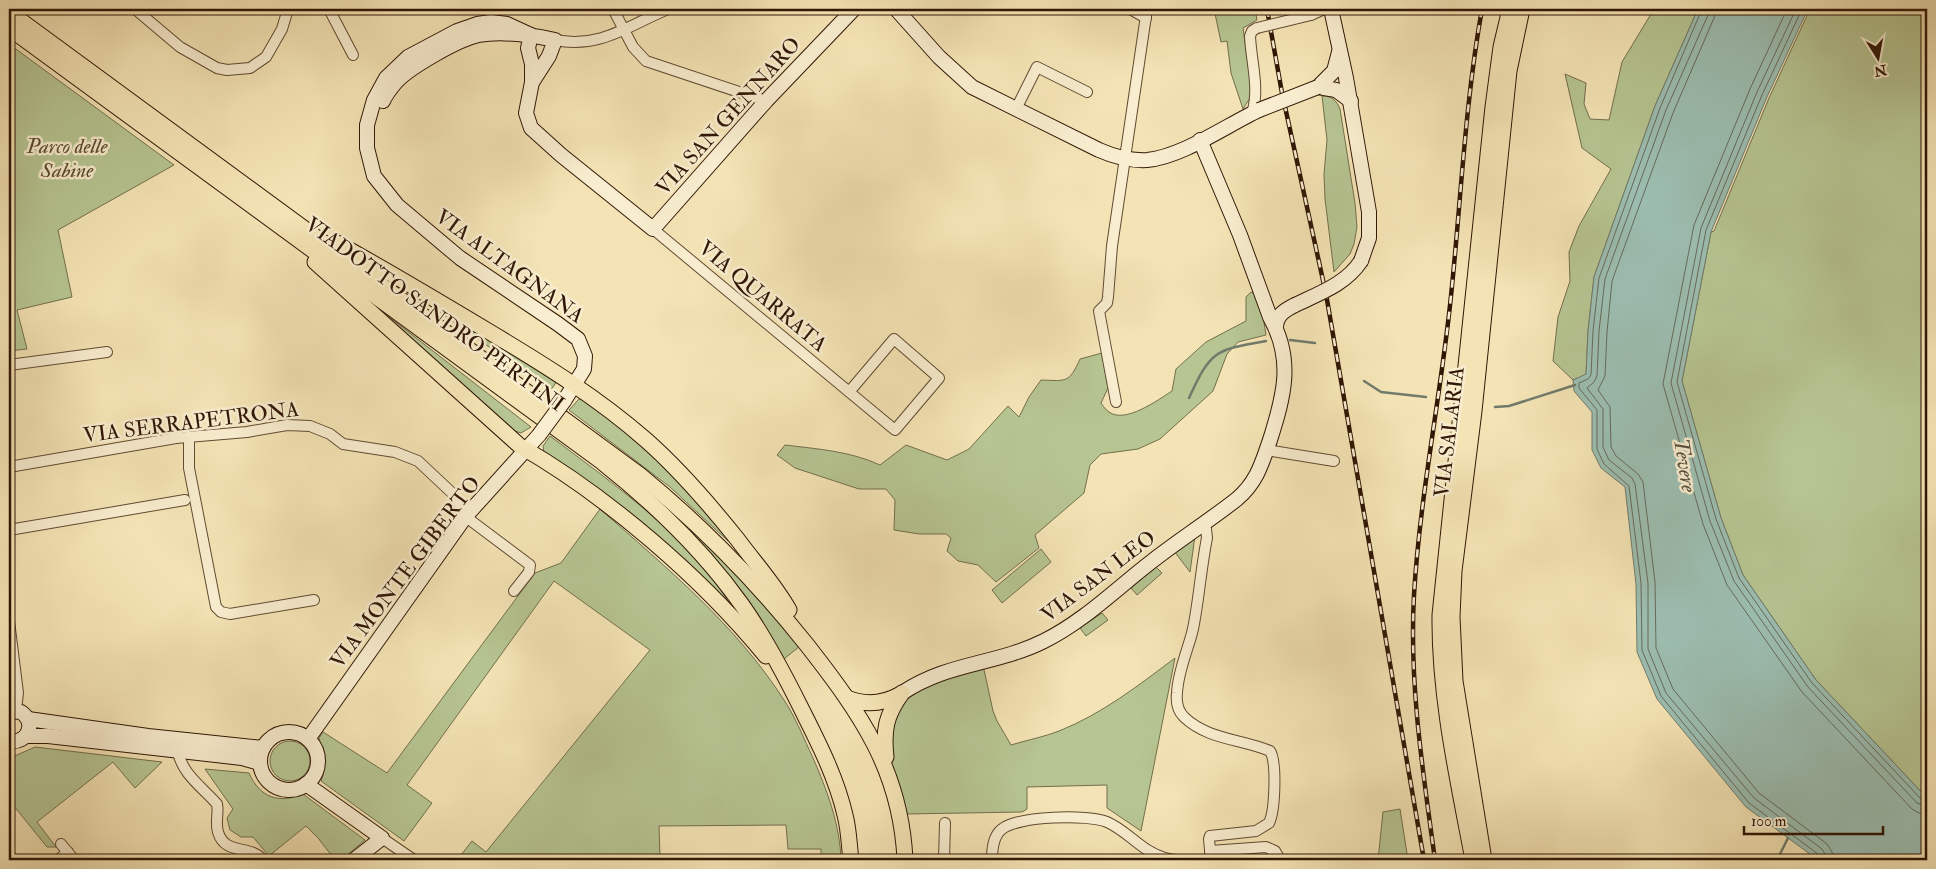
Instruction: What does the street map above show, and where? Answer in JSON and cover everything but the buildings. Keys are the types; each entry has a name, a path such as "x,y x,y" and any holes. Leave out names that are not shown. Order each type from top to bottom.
{"main road":[{"name":"VIA SALARIA","path":"1484,860 1455,681 1452,616 1455,562 1474,411 1509,70 1522,9"},
{"path":"1509,70 1525,34 1532,9"},
{"name":"VIADOTTO SANDRO PERTINI","path":"9,12 602,462 652,503 686,536 733,592 759,631 788,682"},
{"name":"VIA SALARIA","path":"1473,860 1444,687 1440,643 1440,615 1444,562 1465,384 1491,126 1507,13"},
{"name":"VIADOTTO SANDRO PERTINI","path":"9,28 646,480 724,550 764,592 799,635"},
{"path":"282,220 382,268 541,362 647,441 712,507 776,591 789,611 799,635 847,698 867,728 887,771 903,825 905,860"},
{"path":"282,220 356,300 520,446 618,514 686,572 753,641 788,682 832,773 846,817 851,860"},
{"path":"847,698 871,704 889,700 902,693"},
{"path":"887,771 884,740 886,725 890,710 902,693"}],"street":[{"path":"135,9 180,47 217,68 227,70 250,68 266,57 282,28 288,9"},
{"path":"326,9 330,11 354,55"},
{"path":"613,9 637,53 646,61 766,101"},
{"path":"653,229 561,155 528,124 526,113 532,82 532,64 528,48 531,35 570,42 607,38 668,9"},
{"name":"VIA SAN GENNARO","path":"653,229 766,101 854,9"},
{"path":"896,9 939,57 964,81 977,90 1099,150 1124,158 1140,160 1157,158 1200,140 1256,112 1325,84 1346,78"},
{"path":"1116,402 1098,310 1107,303 1108,297 1112,246 1146,13 1130,9"},
{"path":"1256,112 1250,36 1252,32 1257,28 1311,15 1324,9"},
{"path":"1276,328 1276,321 1280,315 1342,281 1353,272 1361,261 1368,242 1370,217 1351,101 1331,9"},
{"name":"VIA ALTAGNANA","path":"531,35 510,25 488,22 435,42 403,61 386,78 372,105 366,132 366,148 370,164 380,185 404,211 460,258 576,337 582,348 585,360 583,371 574,385"},
{"name":"VIA ALTAGNANA","path":"404,211 385,178 376,155 374,135 377,116 386,96 396,82 411,70 449,48 465,32"},
{"path":"532,82 549,56 555,40"},
{"path":"1325,84 1335,68 1339,46"},
{"path":"1016,109 1037,67 1087,92"},
{"path":"1325,84 1351,101"},
{"name":"VIA SAN LEO","path":"902,693 938,674 1003,657 1046,640 1072,624 1152,561 1237,499 1258,475 1282,403 1284,384 1283,360 1276,328 1200,140"},
{"name":"VIA QUARRATA","path":"653,229 852,395 895,430 940,378 894,339 852,395"},
{"path":"9,365 107,352"},
{"name":"VIA MONTE GIBERTO","path":"308,739 466,516 527,450 574,385"},
{"name":"VIA SERRAPETRONA","path":"9,466 189,437 247,432 292,425 315,427 330,434 343,444 395,452 418,461 451,492 466,516 530,565 529,572 514,591"},
{"path":"189,437 189,468 216,607 221,612 230,614 314,600"},
{"path":"1266,450 1334,461"},
{"path":"9,530 185,500"},
{"path":"1202,524 1206,529 1206,538 1194,620 1177,692 1178,709 1185,718 1216,736 1270,751 1273,757 1273,803 1271,819 1268,825 1254,831 1212,835 1209,839 1210,857"},
{"path":"9,621 18,693 12,711 21,712 28,719 30,730 19,741 9,741"},
{"path":"28,719 148,736 263,748"},
{"path":"286,732 299,734 308,739 315,747 318,763 314,775 306,784 290,790 277,787 266,778 260,763 263,748 273,737 286,732"},
{"path":"26,736 48,736 242,758 260,763"},
{"path":"178,751 180,762 185,770 217,804 217,829 221,839 232,848 256,853 263,860"},
{"path":"306,784 414,860"},
{"path":"992,860 993,845 997,835 1002,829 1014,822 1030,819 1088,818 1108,822 1149,851 1166,859 1210,857 1268,848 1275,851 1280,860"},
{"path":"944,860 945,823"},
{"path":"354,860 382,838"},
{"path":"58,860 71,856 61,844"}],"green space":[{"path":"1214,9 1255,9 1257,20 1243,28 1251,87 1250,98 1243,109 1231,73 1227,41 1221,42"},
{"path":"1654,9 1698,9 1655,106 1594,277 1588,331 1586,375 1573,380 1553,361 1558,317 1570,281 1569,252 1579,226 1611,169 1582,148 1565,74 1586,83 1584,104 1590,119 1609,120 1622,62"},
{"path":"1810,9 1927,9 1927,798 1816,680 1743,575 1721,518 1682,381 1711,232 1714,231 1769,98"},
{"name":"Parco delle Sabine","path":"9,44 174,165 58,230 72,297 17,310 27,349 9,351"},
{"path":"1322,96 1328,96 1333,99 1340,109 1357,227 1350,254 1334,272 1325,199 1324,174 1327,140"},
{"path":"403,287 559,378 551,390"},
{"path":"1251,292 1262,298 1266,335 1238,342 1227,354 1213,391 1160,439 1138,449 1101,454 1090,465 1084,493 1035,535 1039,548 996,582 978,565 958,561 947,551 951,538 946,534 919,534 894,530 895,500 886,489 859,489 795,468 777,455 785,445 845,454 880,465 906,445 947,460 969,449 1008,406 1019,417 1029,397 1041,380 1057,381 1066,379 1073,373 1080,359 1102,353 1108,388 1101,403 1108,411 1116,415 1132,413 1150,405 1172,391 1176,369 1206,342 1246,321 1246,297"},
{"path":"384,313 531,427 521,433 512,430 383,315"},
{"path":"579,399 582,399 654,453 730,538 728,541 670,487 569,410"},
{"path":"550,436 624,492 671,533 712,579 730,604 726,607 544,453 543,446"},
{"path":"641,485 676,513 726,560 800,646 784,659 757,613"},
{"path":"600,509 699,598 744,647 784,700 800,729 828,795 838,834 841,860 821,860 821,849 788,849 786,825 659,826 660,857 563,858 563,860 457,860 472,841 486,852 650,650 554,581 407,785 432,803 404,841 321,781 324,764 319,738 323,732 387,773 535,573 561,563"},
{"path":"1195,536 1190,572 1174,551"},
{"path":"1041,549 1051,562 1002,603 992,590"},
{"path":"1156,567 1162,573 1137,595 1131,588"},
{"path":"1102,613 1108,620 1086,636 1080,628"},
{"path":"1175,658 1141,831 1107,808 1107,785 1027,787 1027,809 1022,812 906,814 895,782 889,744 897,708 919,687 983,665 993,711 1011,745 1053,733 1075,724 1120,698"},
{"path":"294,741 301,744 307,750 310,761 309,769 301,778 294,781 286,781 279,778 271,769 270,757 273,750 282,742"},
{"path":"35,747 162,762 135,788 113,762 37,822 56,847 47,847 9,800 9,756 17,755"},
{"path":"205,769 249,773 259,788 271,797 286,798 303,794 365,840 341,860 335,860 306,826 269,856 253,837 241,837 230,830 227,818 233,809"},
{"path":"1400,809 1408,860 1378,860 1383,812"},
{"path":"782,856 782,860 681,860 681,857"}],"water":[{"name":"Tevere","path":"1698,9 1808,9 1767,97 1711,232 1682,381 1721,518 1743,575 1816,680 1927,798 1927,860 1818,860 1746,807 1657,699 1637,652 1636,584 1625,487 1601,468 1592,450 1592,412 1574,391 1573,380 1586,374 1588,331 1594,277 1655,106"}],"waterway":[{"path":"1290,340 1315,343"},
{"path":"1189,398 1203,370 1217,355 1225,350 1266,341"},
{"path":"1364,381 1381,392 1426,397"},
{"path":"1495,407 1509,406 1575,385"},
{"path":"1777,860 1788,838"}],"railway":[{"path":"1267,9 1282,93 1326,294 1424,860"},
{"path":"1435,860 1415,695 1413,662 1414,595 1421,520 1447,333 1471,80 1482,9"}]}
